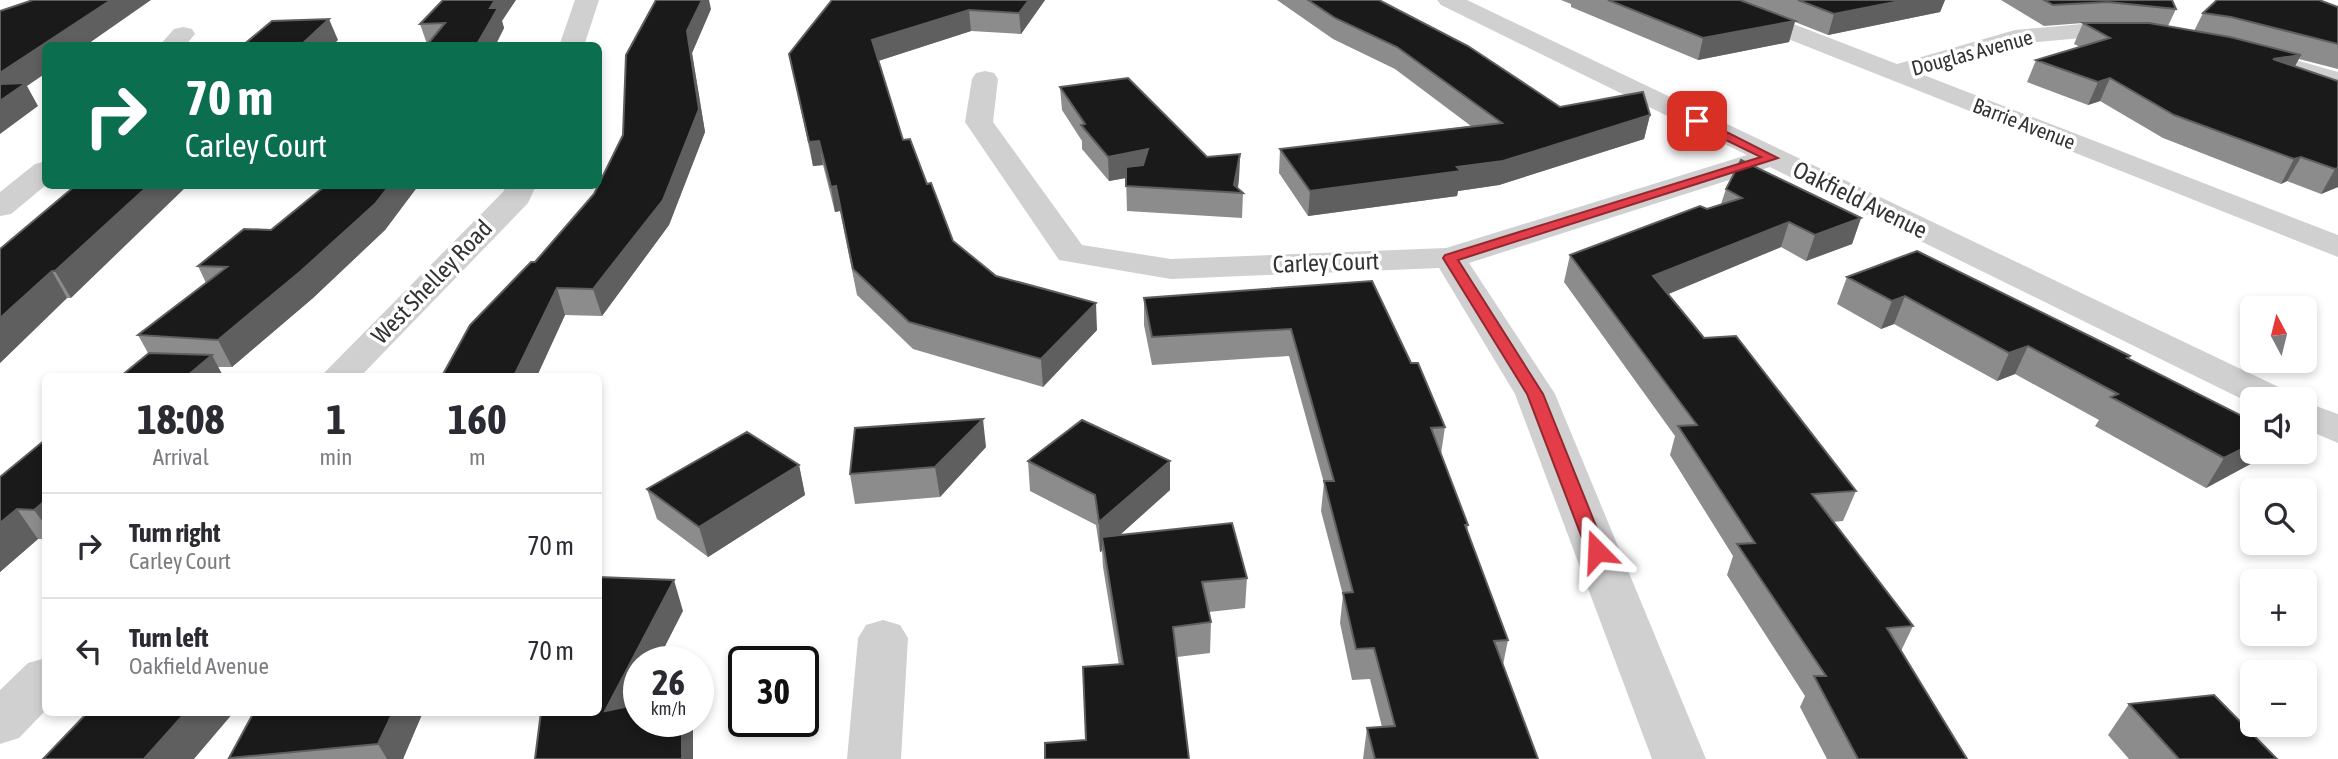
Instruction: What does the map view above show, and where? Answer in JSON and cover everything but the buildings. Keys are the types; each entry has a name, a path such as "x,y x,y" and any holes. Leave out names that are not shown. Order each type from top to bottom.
{"street":[{"path":"572,42 587,0"},
{"name":"Oakfield Avenue","path":"1449,0 2248,387"},
{"name":"Barrie Avenue","path":"1710,0 2338,247"},
{"name":"Douglas Avenue","path":"1895,73 2015,37 2082,31 2150,35"},
{"path":"2214,48 2264,57 2338,80"},
{"name":"Carley Court","path":"985,79 979,122 1071,253 1171,269 1450,258 1772,158"},
{"path":"0,206 42,173"},
{"name":"West Shelley Road","path":"343,373 517,196 520,189"},
{"path":"1450,258 1535,394 1679,759"},
{"path":"2317,420 2338,430"},
{"path":"874,759 883,638"},
{"path":"0,723 42,681"}],"route":[{"path":"1597,551 1535,394 1450,258 1772,158 1697,121"}]}
